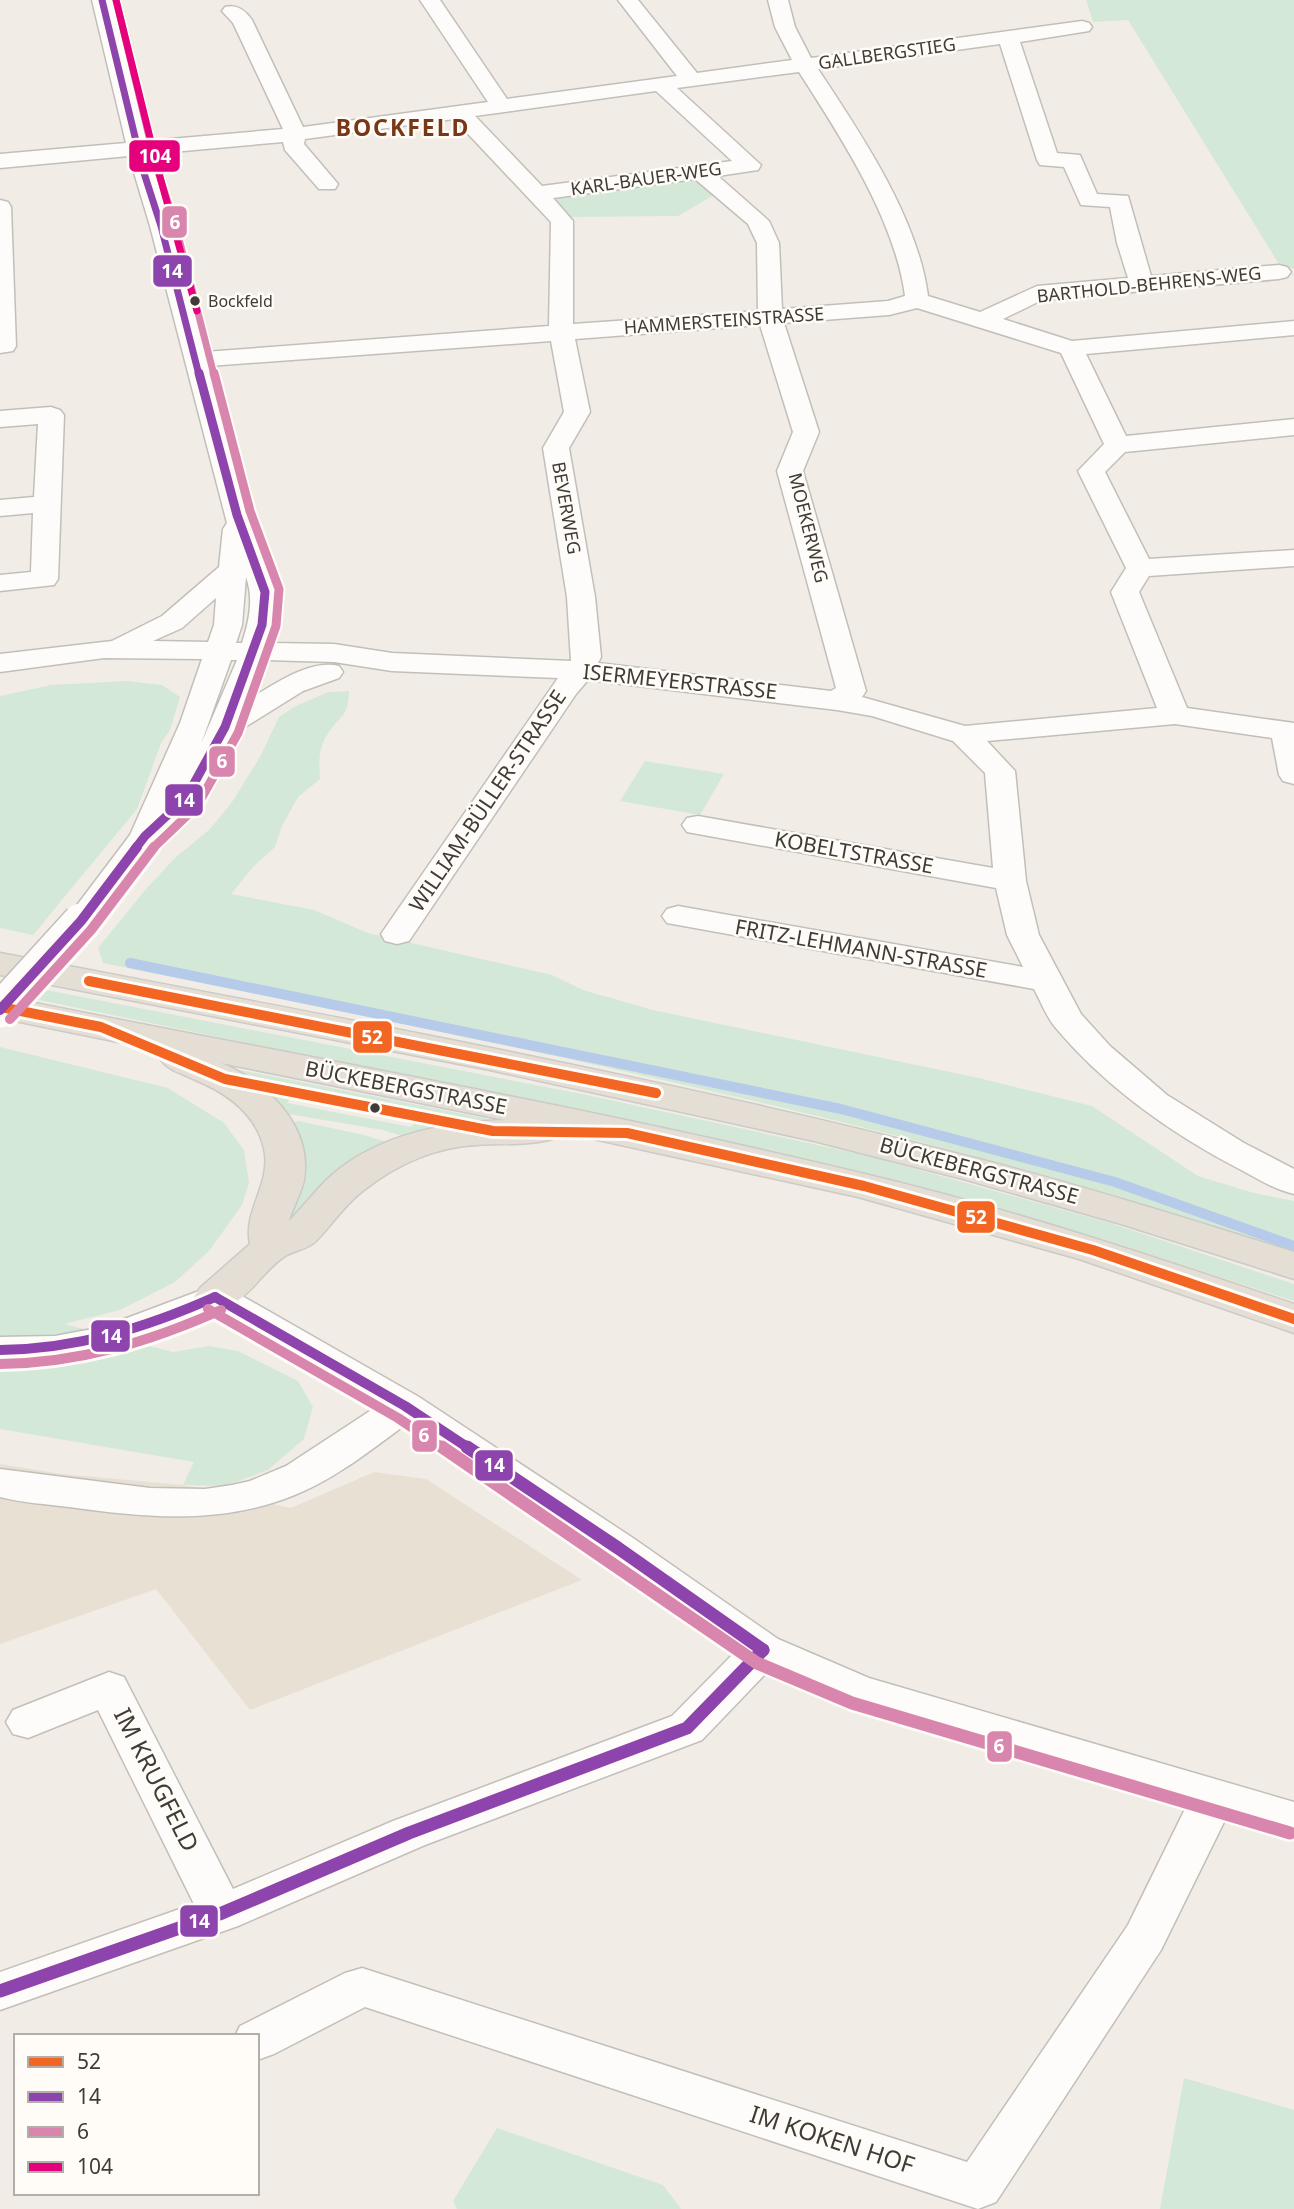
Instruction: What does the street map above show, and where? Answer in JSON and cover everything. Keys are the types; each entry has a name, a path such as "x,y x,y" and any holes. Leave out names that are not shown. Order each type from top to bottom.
{"highway":[{"name":"BÜCKEBERGSTRASSE","path":"1,963 587,1078 832,1132 1084,1198 1294,1266"},
{"name":"BÜCKEBERGSTRASSE","path":"0,1008 627,1133 905,1197 1093,1250 1294,1319"},
{"path":"101,1027 225,1079 251,1095 261,1106 278,1133 286,1156 284,1180 268,1226 271,1247"},
{"path":"215,1297 242,1276 271,1247 299,1235 348,1182 380,1160 412,1146 435,1139 493,1131 627,1133"}],"street":[{"path":"0,1008 81,921 145,836 186,798 225,727 262,625 265,592 237,515 139,150 102,0"},
{"path":"430,0 501,106"},
{"path":"628,0 692,81"},
{"path":"778,0 804,66 831,104 878,190 916,280 917,300 1071,348 1294,328"},
{"path":"232,11 242,20 296,134 293,145 327,184"},
{"name":"GALLBERGSTIEG","path":"0,161 296,134 1082,27"},
{"path":"1009,37 1048,160 1072,160 1089,200 1120,201 1128,243 1142,284"},
{"name":"KARL-BAUER-WEG","path":"534,194 750,165 661,85"},
{"path":"458,112 534,194"},
{"name":"MOEKERWEG","path":"700,172 758,220 768,243 770,318 806,432 790,471 851,691 837,701"},
{"name":"BEVERWEG","path":"534,194 562,221 561,332 578,412 556,448 581,597 587,657 581,670"},
{"path":"0,207 4,346 0,346"},
{"name":"BARTHOLD-BEHRENS-WEG","path":"983,320 1037,293 1279,272"},
{"name":"HAMMERSTEINSTRASSE","path":"197,360 889,309 917,300"},
{"path":"1071,348 1117,446"},
{"path":"0,419 51,415 44,579 0,583"},
{"path":"1140,568 1091,471 1117,446 1294,427"},
{"path":"0,508 47,504"},
{"path":"145,836 195,723 218,660 232,594 237,515"},
{"path":"1140,568 1294,558"},
{"path":"1140,568 1125,592 1175,715"},
{"path":"0,663 104,649 137,640 172,622 233,569"},
{"path":"104,649 218,660"},
{"name":"ISERMEYERSTRASSE","path":"251,661 334,653 392,662 581,670 837,701 877,708 964,735 1175,715 1290,733"},
{"path":"0,679 67,668 218,660"},
{"name":"ISERMEYERSTRASSE","path":"218,660 251,661 329,672"},
{"name":"ISERMEYERSTRASSE","path":"225,727 293,685 329,672 392,662"},
{"name":"WILLIAM-BÜLLER-STRASSE","path":"397,934 565,688 581,670"},
{"path":"1290,733 1294,775"},
{"name":"ISERMEYERSTRASSE","path":"964,735 1000,771 1010,881 1023,935 1044,981 1066,1018 1098,1053 1154,1102 1230,1151 1294,1183"},
{"name":"KOBELTSTRASSE","path":"698,825 1010,881"},
{"name":"FRITZ-LEHMANN-STRASSE","path":"678,916 1044,981"},
{"path":"0,1350 48,1349 104,1339 149,1326 215,1297 405,1406 618,1548 763,1650 856,1690 1294,1819"},
{"path":"0,1483 113,1499 166,1502 234,1499 282,1484 309,1471 405,1406"},
{"path":"0,1991 222,1913 409,1833 687,1728 763,1650"},
{"name":"IM KRUGFELD","path":"28,1722 109,1688 222,1913"},
{"name":"IM KOKEN HOF","path":"259,2038 362,1987 978,2187 1145,1937 1214,1796"}],"shaded area":[{"path":"0,1464 62,1474 183,1485 291,1508 374,1472 426,1479 582,1580 250,1710 156,1589 0,1644"}],"green space":[{"path":"1086,0 1294,0 1294,268 1282,269 1128,20 1093,22"},
{"path":"695,177 716,194 678,216 570,217 551,198"},
{"path":"127,681 162,685 180,697 170,730 161,743 137,809 33,935 0,928 0,696 51,685"},
{"path":"349,691 345,712 322,746 320,779 298,797 282,826 275,847 254,866 231,894 314,910 368,933 552,975 583,990 653,1010 979,1078 1092,1106 1198,1176 1254,1193 1294,1201 1294,1255 1110,1194 840,1122 472,1038 103,963 98,948 146,889 175,858 210,829 232,802 260,757 279,717 328,692"},
{"path":"645,761 724,774 700,815 620,801"},
{"path":"0,981 582,1094 869,1156 1110,1223 1294,1284 1294,1301 1099,1238 859,1171 0,992"},
{"path":"0,1047 168,1088 224,1123 244,1150 249,1182 242,1205 209,1251 175,1282 120,1310 64,1324 173,1352 209,1346 238,1351 298,1381 313,1407 304,1439 268,1470 226,1486 183,1485 194,1462 0,1429"},
{"path":"240,1070 489,1120 460,1120 242,1075 238,1072"},
{"path":"268,1093 290,1098 287,1103 411,1127 415,1123 443,1129 408,1138 383,1130 283,1113"},
{"path":"299,1121 393,1144 282,1232 297,1201 302,1157 290,1123"},
{"path":"1184,2078 1294,2110 1294,2209 1160,2209"},
{"path":"497,2128 663,2185 681,2209 457,2209 453,2201"}],"waterway":[{"path":"130,963 841,1109 1115,1182 1294,1246"}],"transit line":[{"name":"14","path":"0,1010 81,921 145,836 186,798 225,727 262,625 265,592 237,515 216,441 161,226 143,170 102,0"},
{"name":"6","path":"10,1019 91,930 155,845 197,806 238,733 276,626 279,589 250,511 175,223 156,166 116,0"},
{"name":"104","path":"116,0 157,166 197,311"},
{"name":"52","path":"89,981 656,1093"},
{"name":"52","path":"0,1007 101,1027 225,1079 493,1131 627,1133 864,1186 1093,1250 1294,1319"},
{"name":"14","path":"215,1297 405,1406 618,1548 763,1650"},
{"name":"14","path":"0,1350 29,1350 84,1343 163,1319 215,1297"},
{"name":"6","path":"208,1309 398,1418 610,1560 757,1663 852,1703 1290,1833"},
{"name":"6","path":"0,1364 58,1361 114,1350 168,1333 221,1310"},
{"name":"14","path":"0,1991 222,1913 409,1833 687,1728 763,1650"}],"place":[{"name":"Bockfeld","path":"195,301"}],"district":[{"name":"BOCKFELD","path":"403,128"}]}
